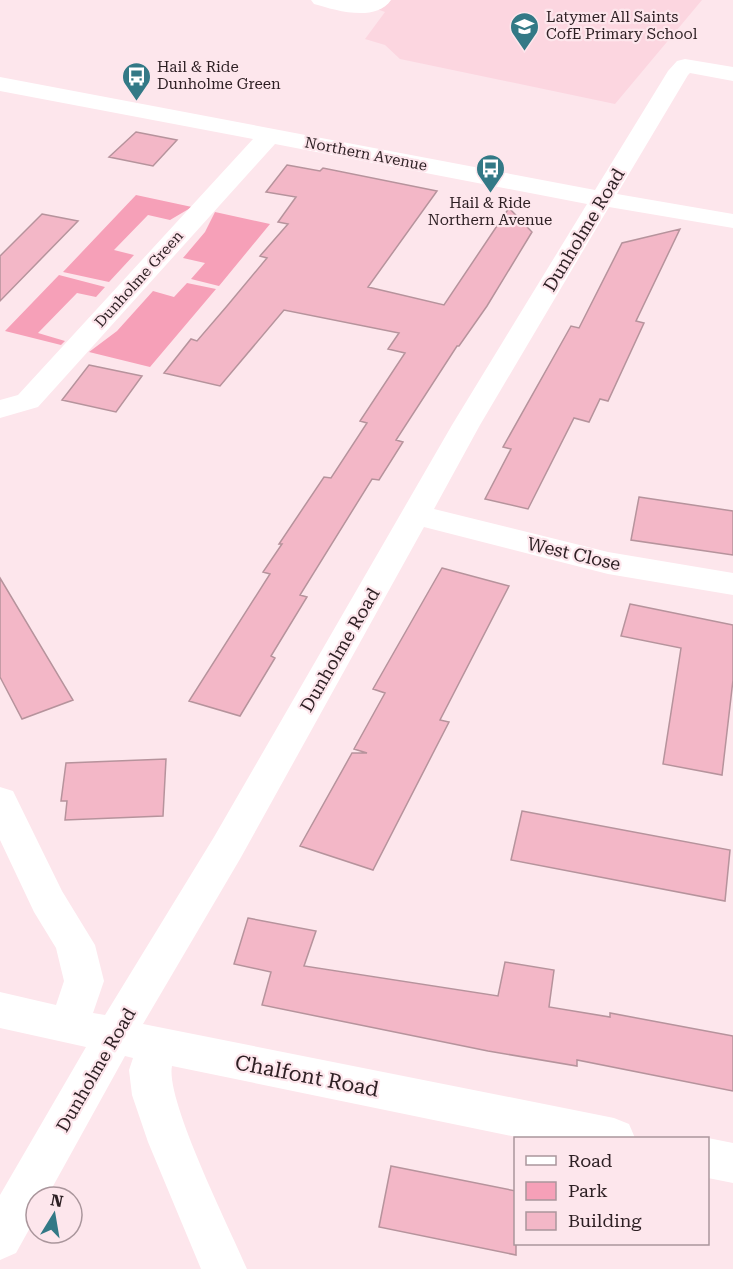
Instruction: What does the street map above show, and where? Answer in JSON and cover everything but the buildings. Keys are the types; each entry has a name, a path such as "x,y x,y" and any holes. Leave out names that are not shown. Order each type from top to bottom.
{"street":[{"path":"321,0 359,7 376,4 381,0"},
{"name":"Dunholme Road","path":"0,1238 116,1035 227,848 466,425 679,71 685,66 733,74"},
{"name":"Northern Avenue","path":"0,84 603,199 733,221"},
{"name":"Dunholme Green","path":"0,409 28,401 269,136"},
{"name":"West Close","path":"417,515 608,563 733,585"},
{"path":"0,801 48,901 75,945 84,981 69,1024"},
{"name":"Chalfont Road","path":"0,1010 157,1045 609,1137"},
{"path":"157,1045 150,1070 153,1095 170,1142 224,1269"},
{"path":"709,1158 733,1163"}],"shaded area":[{"name":"Latymer All Saints CofE Primary School","path":"359,0 702,0 615,104 400,59 385,45 365,39 385,12 357,2"}],"green space":[{"path":"136,195 192,207 170,220 148,215 114,250 134,255 109,282 63,272"},
{"path":"215,212 270,224 219,286 191,279 205,263 183,258 205,232"},
{"path":"59,275 105,287 96,297 77,293 38,333 65,341 61,345 5,331"},
{"path":"187,283 216,289 150,367 89,352 117,331 153,291 174,297"}],"place":[{"name":"Latymer All Saints CofE Primary School","path":"525,52"},
{"name":"Hail & Ride Dunholme Green","path":"136,102"},
{"name":"Hail & Ride Northern Avenue","path":"490,194"}]}
